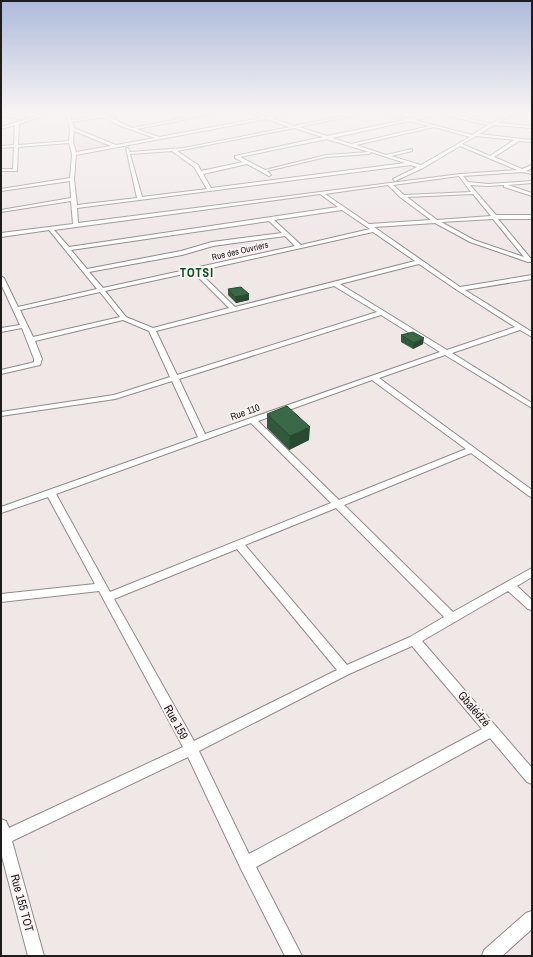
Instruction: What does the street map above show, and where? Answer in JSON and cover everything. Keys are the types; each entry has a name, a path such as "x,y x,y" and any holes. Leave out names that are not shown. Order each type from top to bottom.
{"street":[{"path":"1,170 15,170 15,158"},
{"path":"74,158 72,179 76,225"},
{"path":"130,158 140,198"},
{"path":"184,158 191,162 200,173 210,190"},
{"path":"237,158 264,171 275,182"},
{"path":"264,171 319,158"},
{"path":"391,158 421,167"},
{"path":"389,184 436,158"},
{"path":"492,158 522,171 532,173"},
{"path":"200,173 246,163"},
{"path":"75,207 411,164"},
{"path":"1,235 460,175 522,171 532,166"},
{"path":"460,175 531,262"},
{"path":"1,190 72,179"},
{"path":"467,183 479,185 503,185 532,182"},
{"path":"389,184 402,196 438,222 473,241 531,262"},
{"path":"503,185 532,195"},
{"path":"321,193 459,289 532,335"},
{"path":"402,196 474,193"},
{"path":"1,211 73,199"},
{"path":"67,249 343,208"},
{"path":"368,226 494,217 532,217"},
{"path":"270,218 300,247"},
{"path":"51,229 124,318 152,330 419,262"},
{"name":"Rue des Ouvriers","path":"16,309 194,271 374,230"},
{"path":"86,271 182,253 212,244 286,234"},
{"path":"194,271 233,309"},
{"path":"459,289 532,277"},
{"path":"1,278 32,340 38,359 37,363 25,368 1,372"},
{"path":"334,283 532,406"},
{"path":"1,296 9,295"},
{"path":"1,414 108,398 382,313"},
{"path":"32,340 124,318"},
{"path":"1,330 24,326"},
{"name":"Rue 110","path":"1,510 373,377 520,328"},
{"path":"152,330 203,439"},
{"path":"373,377 532,494"},
{"path":"252,420 452,618"},
{"path":"108,598 471,450"},
{"name":"Rue 159","path":"50,492 191,749 246,864 294,956"},
{"path":"238,544 345,671"},
{"path":"2,834 191,749 345,671 414,640 532,572"},
{"path":"510,586 532,606"},
{"path":"1,598 102,587"},
{"name":"Gbalédzé","path":"414,640 532,778"},
{"path":"246,864 492,730"},
{"name":"Rue 155 TOT","path":"2,834 36,956"},
{"path":"490,956 532,919"}],"building":[{"path":"241,287 249,294 235,297 228,289"},
{"path":"413,332 424,338 414,343 401,335"},
{"path":"287,406 310,427 290,436 267,414"}],"district":[{"name":"TOTSI","path":"197,273"}]}
